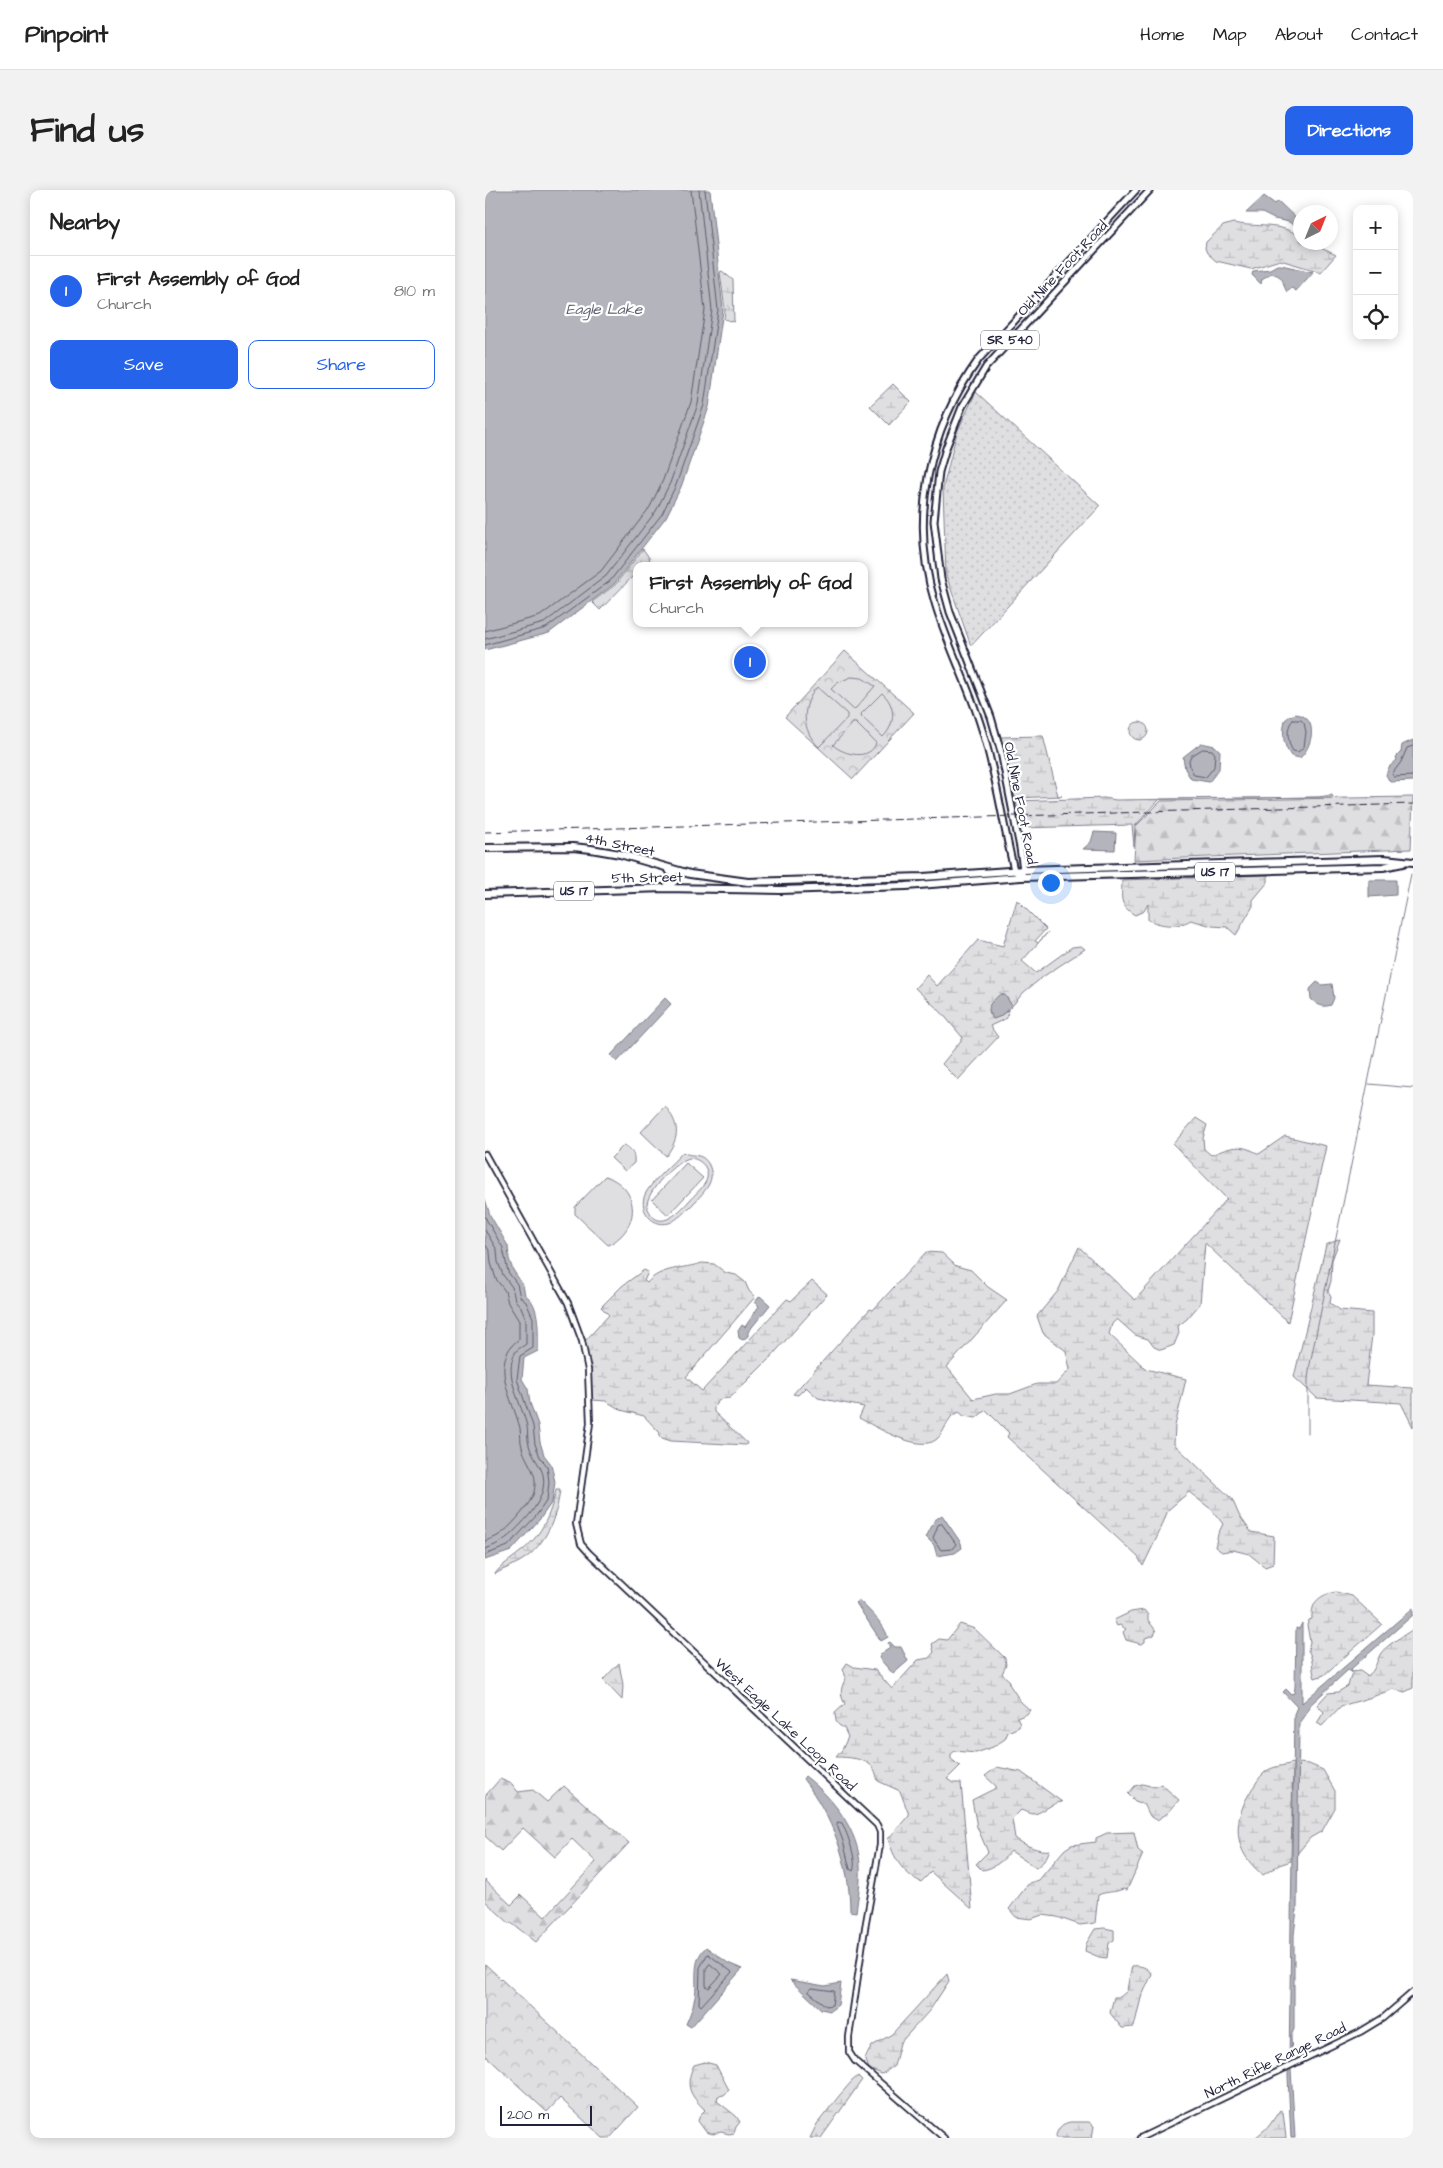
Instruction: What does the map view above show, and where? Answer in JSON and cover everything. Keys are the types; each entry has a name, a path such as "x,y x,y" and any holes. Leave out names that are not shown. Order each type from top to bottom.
{"highway":[{"name":"4th Street","path":"485,848 564,847 591,849 621,854 665,868 708,878 748,882 844,880"},
{"name":"US 17","path":"844,880 923,877 1014,870 1384,859 1411,862"},
{"name":"US 17","path":"845,888 929,885 1021,877 1383,867 1411,862"},
{"path":"1215,864 1215,872"},
{"path":"1116,875 1122,871 1147,866"},
{"path":"1066,876 1079,873 1108,872 1114,867"},
{"path":"664,888 673,883 675,878 665,868"},
{"path":"844,880 845,888"},
{"name":"5th Street","path":"485,894 664,888 749,891 845,888"}],"main road":[{"name":"Old Nine Foot Road","path":"1136,190 979,359 962,385 944,421 927,478 923,538 930,583 940,618 981,725 1001,800 1014,870 1021,877 1023,870 996,733 950,612 941,579 935,525 939,472 962,407 986,367 1150,190"},
{"name":"West Eagle Lake Loop Road","path":"485,1154 568,1303 577,1325 587,1365 591,1411 589,1438 576,1517 577,1534 581,1544 878,1827 881,1845 865,1928 849,2037 849,2052 860,2066 944,2138"},
{"name":"North Rifle Range Road","path":"1140,2138 1360,2032 1383,2018 1413,1992"}],"green space":[{"path":"1233,223 1284,229 1293,232 1293,250 1325,250 1336,255 1321,272 1280,260 1251,269 1216,261 1207,253 1205,248 1206,242 1223,226"},
{"path":"722,271 733,280 734,322 724,319 725,310 720,272"},
{"path":"893,384 911,402 889,425 870,406"},
{"path":"976,392 1100,506 971,646 946,575 943,488 957,432"},
{"path":"643,549 650,559 647,562 633,562 633,576 600,610 592,602 615,585"},
{"path":"845,651 914,713 853,779 785,717"},
{"path":"851,677 862,678 875,686 853,709 831,689 837,683"},
{"path":"817,687 847,714 847,718 819,747 809,733 805,718 808,702"},
{"path":"882,693 890,703 893,715 890,726 883,737 861,714"},
{"path":"1139,722 1147,727 1148,731 1143,739 1139,740 1131,735 1130,731 1135,723"},
{"path":"853,723 856,723 876,743 873,749 863,754 850,754 833,745"},
{"path":"1043,736 1058,796 1062,796 1015,798 1000,737"},
{"path":"1332,795 1333,797 1265,798"},
{"path":"1413,797 1411,849 1134,860 1136,826 1161,801"},
{"path":"1104,798 1116,800 1160,799 1135,826 1134,846 1132,825 1021,828 1016,801"},
{"path":"1268,875 1268,882 1253,900 1253,906 1236,935 1227,927 1212,926 1191,920 1175,925 1154,922 1148,920 1148,904 1144,911 1135,915 1126,908 1122,900 1122,880"},
{"path":"1017,900 1046,929 1035,941 1038,943 1048,932 1022,961 1036,973 1072,947 1081,946 1085,949 1044,976 1024,992 1012,1006 1005,995 989,1010 990,1014 999,1017 1008,1010 1007,1018 990,1026 998,1037 958,1080 942,1064 963,1038 941,1012 915,988 927,975 937,986 978,940 1003,946"},
{"path":"665,1106 670,1112 676,1130 674,1142 666,1156 641,1132"},
{"path":"1196,1118 1207,1125 1203,1138 1204,1149 1211,1155 1235,1147 1246,1148 1259,1154 1285,1136 1326,1146 1288,1322 1205,1243 1200,1304 1178,1326 1179,1333 1174,1345 1161,1350 1154,1347 1148,1339 1135,1335 1117,1319 1112,1324 1109,1334 1146,1369 1186,1379 1175,1426 1174,1444 1232,1499 1239,1515 1251,1532 1274,1536 1273,1564 1265,1567 1249,1554 1233,1550 1222,1552 1215,1547 1223,1524 1212,1510 1189,1492 1168,1510 1143,1566 1138,1557 1007,1437 1009,1433 986,1410 976,1418 964,1416 959,1412 953,1415 936,1440 924,1443 905,1440 859,1418 864,1407 818,1398 806,1387 798,1395 793,1394 870,1309 873,1310 926,1252 942,1253 956,1266 971,1270 988,1287 1007,1300 947,1367 973,1399 996,1394 1010,1394 1037,1384 1056,1384 1070,1369 1066,1351 1043,1333 1037,1316 1058,1291 1079,1247 1135,1300 1227,1199 1173,1144"},
{"path":"624,1145 632,1152 634,1160 634,1163 625,1171 611,1158"},
{"path":"683,1152 700,1156 706,1161 711,1170 710,1182 697,1200 673,1221 662,1224 656,1222 647,1215 644,1209 644,1197 655,1181","holes":["690,1158 705,1166 707,1174 705,1183 674,1216 668,1219 656,1219 651,1215 647,1206 656,1185 677,1164"]},
{"path":"686,1163 703,1178 668,1215 652,1200"},
{"path":"605,1176 617,1182 625,1190 630,1199 632,1209 627,1229 619,1238 608,1245 575,1214 575,1207"},
{"path":"1340,1239 1332,1260 1331,1281 1328,1291 1331,1296 1330,1303 1340,1310 1372,1313 1372,1335 1366,1385 1413,1388 1413,1427 1401,1403 1317,1398 1294,1377 1326,1245"},
{"path":"702,1263 714,1264 726,1273 736,1275 745,1282 749,1291 755,1297 686,1377 702,1391 787,1299 791,1301 812,1281 827,1294 769,1359 730,1398 720,1399 714,1407 714,1412 747,1443 746,1445 671,1441 659,1437 660,1433 644,1416 621,1410 606,1401 592,1400 591,1374 585,1341 609,1315 601,1307 622,1286 644,1270 648,1272 644,1281 647,1283 665,1271"},
{"path":"556,1490 560,1490 557,1509 541,1543 527,1557 495,1574 503,1565 527,1547 539,1533 551,1509"},
{"path":"1336,1592 1352,1596 1382,1624 1324,1675 1315,1678 1308,1650 1310,1642 1307,1625 1309,1620 1312,1619 1313,1608 1317,1600 1325,1595"},
{"path":"1144,1610 1156,1631 1154,1635 1145,1638 1145,1642 1141,1644 1126,1640 1123,1632 1126,1629 1120,1625 1117,1626 1114,1620 1131,1612"},
{"path":"960,1624 975,1629 1005,1658 1006,1665 1002,1674 1010,1681 1009,1684 1021,1702 1030,1710 1027,1714 1017,1718 1020,1724 1019,1727 1008,1732 1005,1739 993,1747 976,1753 955,1751 951,1754 951,1759 960,1766 947,1779 953,1783 961,1783 972,1909 931,1872 921,1882 909,1874 896,1859 888,1839 909,1815 900,1791 878,1781 874,1769 867,1762 836,1757 842,1750 848,1737 844,1728 837,1722 835,1713 845,1704 841,1691 846,1678 843,1669 847,1663 854,1667 875,1670 892,1689 918,1660 929,1658 934,1652 932,1644 939,1639 947,1640"},
{"path":"1413,1629 1413,1688 1405,1692 1393,1689 1341,1706 1322,1726 1317,1723 1324,1712 1317,1705 1328,1693 1338,1692 1348,1686 1352,1672 1360,1671 1367,1676 1370,1674 1384,1649"},
{"path":"619,1663 623,1685 622,1700 603,1680"},
{"path":"1293,1763 1291,1861 1279,1865 1263,1875 1245,1856 1241,1845 1238,1835 1241,1812 1245,1801 1262,1775 1270,1769"},
{"path":"1298,1763 1309,1764 1323,1770 1335,1791 1335,1808 1322,1831 1310,1838 1297,1854"},
{"path":"997,1767 1021,1772 1062,1802 1034,1814 1021,1810 1012,1819 1015,1838 1032,1847 1050,1850 1045,1860 1036,1868 1011,1851 1002,1861 990,1868 982,1870 976,1864 988,1852 977,1827 972,1800 996,1788 985,1776"},
{"path":"500,1779 512,1784 518,1792 533,1790 547,1802 564,1786 629,1843 536,1942 509,1923 485,1901 485,1880 511,1905 521,1895 545,1917 596,1862 572,1839 555,1857 523,1828 501,1851 485,1836 485,1796"},
{"path":"1142,1784 1155,1787 1161,1784 1179,1800 1168,1813 1157,1820 1150,1816 1144,1804 1135,1801 1128,1794 1135,1786"},
{"path":"1134,1832 1138,1850 1143,1854 1127,1890 1123,1889 1098,1895 1095,1923 1080,1925 1057,1917 1042,1915 1031,1919 1016,1917 1009,1909 1029,1883 1039,1880 1064,1850 1071,1845 1096,1842 1096,1838 1107,1833"},
{"path":"1095,1929 1114,1930 1114,1940 1109,1943 1107,1958 1085,1951 1086,1944"},
{"path":"485,1964 638,2107 610,2138 603,2138 560,2098 547,2112 485,2055"},
{"path":"1132,1966 1143,1967 1152,1974 1141,1998 1134,2027 1122,2028 1110,2013 1114,1997 1120,1997 1127,1991"},
{"path":"947,1974 949,1981 930,2010 900,2043 894,2066 882,2074 869,2069 865,2058 872,2046 892,2034"},
{"path":"705,2062 716,2065 729,2090 724,2095 718,2096 717,2101 736,2116 740,2122 734,2133 721,2132 713,2134 706,2132 698,2121 700,2115 705,2110 692,2095 689,2079 694,2065"},
{"path":"858,2076 862,2080 821,2138 810,2138 817,2124"},
{"path":"1280,2110 1283,2112 1286,2138 1255,2138 1269,2126"},
{"path":"1070,2122 1089,2122 1094,2126 1092,2138 1055,2138 1060,2127"}],"water":[{"name":"Eagle Lake","path":"485,190 710,190 723,310 709,407 681,487 666,517 614,584 549,633 485,650"},
{"path":"1264,196 1275,204 1278,201 1293,215 1293,225 1262,213 1246,213"},
{"path":"1277,265 1313,272 1296,291 1292,288 1287,292 1279,276 1271,273 1262,279 1261,284 1252,275 1253,271 1270,269"},
{"path":"1296,714 1308,720 1311,726 1311,740 1305,753 1300,758 1291,756 1286,748 1284,739 1285,720"},
{"path":"1413,740 1413,781 1390,782 1386,775 1389,767 1397,760 1396,757 1401,752 1402,745"},
{"path":"1201,743 1215,746 1220,751 1219,769 1209,782 1191,779 1185,769 1183,757"},
{"path":"1094,832 1116,833 1115,850 1083,849 1091,842"},
{"path":"1369,880 1396,880 1396,895 1369,897"},
{"path":"1317,982 1322,985 1332,984 1334,998 1331,1005 1320,1005 1311,999 1310,989"},
{"path":"1000,994 1005,995 1012,1006 999,1017 993,1019 989,1010 990,1004"},
{"path":"665,998 671,1004 617,1062 611,1055"},
{"path":"485,1199 490,1215 508,1246 509,1259 513,1270 523,1285 525,1295 534,1305 536,1312 538,1351 524,1358 522,1379 528,1389 530,1403 538,1425 540,1442 544,1455 551,1464 555,1482 552,1502 540,1519 511,1551 485,1560"},
{"path":"760,1296 770,1305 748,1332 748,1336 743,1340 739,1338 738,1331 742,1325 745,1327 759,1306 755,1302"},
{"path":"942,1515 961,1543 962,1548 955,1553 937,1556 934,1545 926,1537 935,1520"},
{"path":"859,1600 879,1622 888,1637 881,1641 856,1603"},
{"path":"1413,1608 1413,1615 1351,1669 1352,1672 1348,1670 1309,1706 1310,1708 1299,1723 1297,1909 1294,1935 1294,2029 1291,2036 1292,2063 1289,2065 1294,1714 1297,1707 1283,1692 1286,1689 1291,1694 1294,1693 1296,1628 1299,1629 1302,1623 1302,1703"},
{"path":"890,1642 895,1647 901,1647 908,1661 893,1674 879,1658 881,1654 890,1648 888,1643"},
{"path":"805,1776 834,1804 855,1840 860,1872 856,1912 850,1911 847,1875 831,1824 823,1808 803,1779"},
{"path":"706,1947 728,1963 742,1969 691,2027 686,2024 695,1997 698,1958"},
{"path":"790,1980 825,1986 841,1983 838,2005 830,2011 821,2009"},
{"path":"1291,2067 1295,2138 1291,2138 1288,2068"}],"waterway":[{"path":"1308,1433 1308,1379 1310,1364 1411,874"},
{"path":"1369,1084 1413,1088"}],"railway":[{"path":"485,832 1413,804"}],"place":[{"name":"First Assembly of God","path":"750,662"}]}
